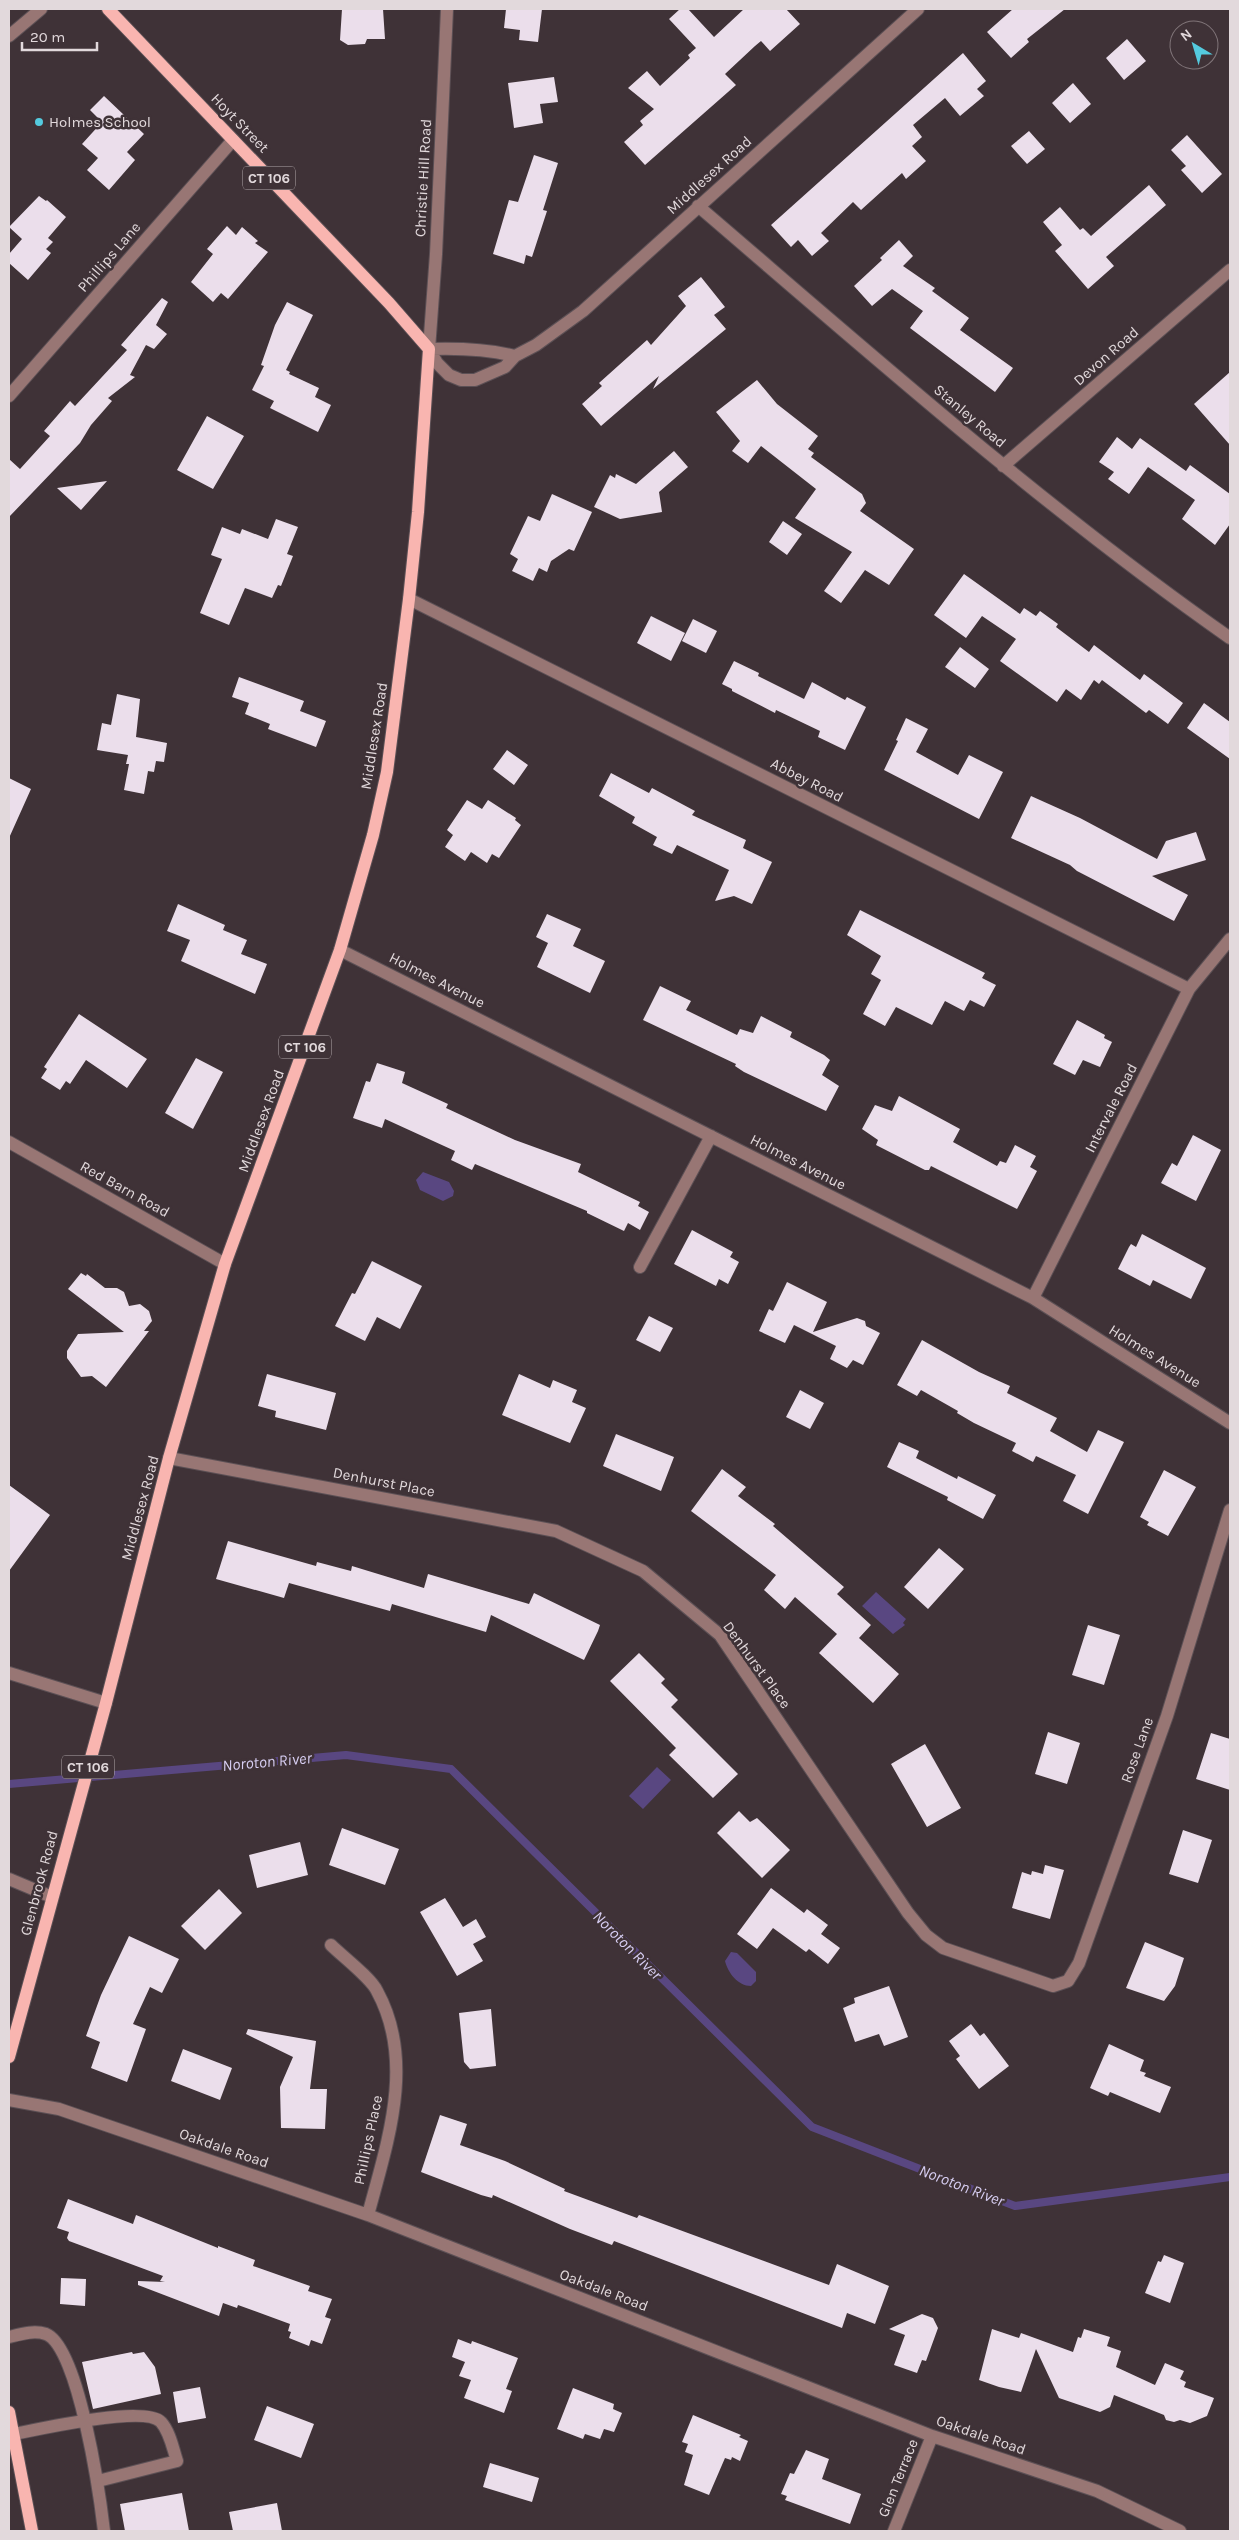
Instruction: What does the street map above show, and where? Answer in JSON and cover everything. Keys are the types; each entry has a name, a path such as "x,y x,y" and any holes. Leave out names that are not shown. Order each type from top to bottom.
{"main road":[{"name":"Hoyt Street","path":"108,9 389,303 429,349"},
{"name":"Middlesex Road","path":"77,1804 106,1704 169,1458 225,1264 340,950 373,835 387,772 410,599 429,349"},
{"name":"Glenbrook Road","path":"9,2057 77,1804"},
{"path":"9,2412 32,2531"}],"street":[{"path":"9,36 40,9"},
{"name":"Christie Hill Road","path":"429,349 436,254 447,9"},
{"name":"Middlesex Road","path":"429,349 444,370 461,380 475,380 505,368 515,356 536,345 583,311 918,9"},
{"name":"Phillips Lane","path":"9,396 233,140"},
{"name":"Stanley Road","path":"698,206 1003,466 1158,588 1230,638"},
{"name":"Devon Road","path":"1003,466 1230,270"},
{"path":"429,349 455,348 499,352 515,356"},
{"name":"Abbey Road","path":"410,599 1189,989"},
{"name":"Intervale Road","path":"1034,1298 1189,989 1230,939"},
{"name":"Holmes Avenue","path":"340,950 1034,1298 1230,1423"},
{"path":"640,1267 711,1136"},
{"name":"Red Barn Road","path":"9,1142 225,1264"},
{"name":"Denhurst Place","path":"169,1458 556,1531 643,1571 720,1635 908,1913 926,1935 943,1948 1053,1986"},
{"name":"Rose Lane","path":"1053,1986 1068,1981 1079,1963 1167,1716 1230,1510"},
{"path":"9,1673 106,1704"},
{"path":"9,1879 52,1897"},
{"name":"Phillips Place","path":"331,1945 377,1990 393,2032 397,2073 394,2109 368,2215"},
{"name":"Oakdale Road","path":"9,2100 59,2110 368,2215 932,2436 1097,2491 1180,2531"},
{"path":"9,2336 34,2332 47,2334 55,2340 66,2363 85,2420 98,2482 104,2531"},
{"path":"14,2434 85,2420 154,2418 160,2421 166,2429 177,2461 98,2482"},
{"name":"Glen Terrace","path":"894,2531 932,2436"}],"shaded area":[{"path":"423,1172 449,1182 454,1191 453,1196 443,1201 420,1190 416,1180"},
{"path":"876,1592 906,1619 903,1623 905,1625 893,1634 862,1606"},
{"path":"657,1767 671,1780 643,1809 629,1796"},
{"path":"731,1952 737,1953 756,1972 756,1981 751,1986 742,1984 728,1970 725,1961"}],"building":[{"path":"342,9 383,9 385,39 367,39 365,44 348,45 340,40"},
{"path":"506,9 542,9 538,42 519,40 520,30 504,28"},
{"path":"680,9 688,9 714,37 744,9 786,9 800,24 770,51 761,41 755,46 725,74 736,85 645,165 624,142 643,125 640,121 654,109 628,88 647,71 660,86 690,58 688,55 696,48 669,19"},
{"path":"1013,9 1065,9 1027,39 1029,42 1011,58 987,32"},
{"path":"1127,39 1146,61 1124,80 1106,58"},
{"path":"963,53 986,81 977,89 984,96 960,116 945,98 913,125 922,137 912,146 926,161 906,179 902,173 861,210 853,202 821,233 829,241 812,256 798,240 791,247 771,225"},
{"path":"554,77 558,102 540,104 543,123 514,128 508,83"},
{"path":"1073,83 1091,104 1070,123 1052,103"},
{"path":"104,96 144,134 127,152 135,160 109,190 87,170 98,158 82,144 102,122 90,110"},
{"path":"1029,131 1045,149 1027,164 1011,146"},
{"path":"1187,135 1222,174 1202,193 1181,170 1186,166 1171,150"},
{"path":"534,155 558,163 543,210 547,211 532,257 526,255 524,264 493,254 509,200 518,202"},
{"path":"1149,185 1166,205 1106,257 1114,266 1088,289 1055,251 1062,245 1043,222 1060,207 1080,230 1083,228 1091,236"},
{"path":"39,196 47,200 66,217 48,238 53,242 46,249 51,253 28,280 9,263 9,254 22,239 9,227"},
{"path":"227,226 236,235 242,227 258,241 255,243 268,252 228,299 221,293 213,302 191,282 213,254 207,249"},
{"path":"899,240 913,256 903,266 935,288 932,291 969,318 960,330 1013,368 995,392 910,328 923,311 892,289 872,306 854,286 882,260 880,258"},
{"path":"701,277 725,307 714,315 726,329 653,389 659,376 601,426 582,404 602,386 599,383 647,340 651,345 686,306 678,296"},
{"path":"162,298 168,302 156,325 167,334 154,349 146,345 130,375 135,377 108,398 112,401 91,425 80,443 9,517 9,459 20,469 50,436 44,431 70,401 75,406 127,350 121,345"},
{"path":"287,302 313,315 286,370 290,372 289,374 319,388 315,397 331,405 318,432 270,408 274,401 252,390 264,366 261,365 275,325"},
{"path":"1230,372 1230,445 1194,404"},
{"path":"757,380 777,404 818,436 808,449 814,453 811,457 862,494 866,503 860,511 914,549 889,585 865,570 841,603 824,591 852,552 795,518 816,489 761,446 748,463 732,451 740,441 716,412"},
{"path":"207,416 244,436 213,489 177,470"},
{"path":"1117,437 1132,449 1140,438 1186,471 1190,465 1230,494 1230,524 1215,545 1182,519 1195,500 1148,467 1129,494 1108,479 1114,472 1099,462"},
{"path":"674,451 688,467 659,492 662,512 620,519 594,507 610,475 615,478 616,474 636,484"},
{"path":"107,481 81,510 57,488"},
{"path":"552,494 592,512 574,551 569,549 551,561 547,572 539,568 533,581 512,571 518,559 510,554 528,516 540,521"},
{"path":"276,519 298,527 287,554 293,556 281,586 278,585 272,598 245,588 229,625 200,613 222,559 211,555 222,527 240,534 242,529 268,539"},
{"path":"783,521 802,534 787,555 769,542"},
{"path":"964,574 1020,614 1024,608 1036,616 1040,611 1058,624 1056,627 1089,652 1094,645 1140,680 1144,674 1183,703 1168,724 1149,710 1146,713 1102,680 1099,684 1094,680 1081,700 1066,689 1057,702 1000,661 1016,639 982,616 966,638 934,615"},
{"path":"651,616 685,633 671,661 637,643"},
{"path":"693,619 717,631 706,653 682,641"},
{"path":"960,647 989,669 975,688 945,667"},
{"path":"734,661 759,673 758,676 804,699 812,682 845,700 847,697 866,707 845,750 818,737 820,731 776,710 775,713 722,684"},
{"path":"239,677 304,701 300,711 326,721 316,747 268,729 270,724 245,714 249,703 232,697"},
{"path":"117,694 140,699 136,737 167,743 164,762 156,761 154,772 148,771 144,794 124,790 129,764 126,764 128,755 97,750 102,723 111,725"},
{"path":"1204,703 1230,722 1230,759 1187,728"},
{"path":"906,718 928,729 916,752 958,775 969,755 1003,772 979,819 884,770 898,741 896,740"},
{"path":"507,750 528,765 514,785 493,769"},
{"path":"611,773 649,793 652,788 695,811 692,815 746,840 743,848 772,862 752,904 734,896 715,901 729,870 677,845 672,854 653,845 657,837 632,823 635,817 599,796"},
{"path":"9,778 31,789 9,838"},
{"path":"1031,796 1080,818 1157,859 1166,841 1196,832 1206,860 1152,876 1188,895 1174,921 1077,871 1070,865 1011,838"},
{"path":"467,800 482,809 488,800 516,818 515,820 521,825 499,858 492,854 487,863 471,852 465,861 445,847 453,835 447,830"},
{"path":"178,904 225,925 223,930 247,940 241,954 267,964 255,994 181,961 190,940 167,931"},
{"path":"860,910 985,973 982,978 996,985 984,1007 970,1000 964,1011 945,1001 932,1025 896,1007 885,1026 863,1014 881,980 871,974 881,956 847,935"},
{"path":"547,914 581,929 573,946 605,961 590,993 537,967 548,943 536,937"},
{"path":"660,986 691,1001 686,1010 737,1035 740,1029 753,1033 761,1016 792,1032 790,1037 824,1055 830,1060 822,1075 839,1086 826,1111 744,1072 735,1066 736,1064 643,1020"},
{"path":"79,1014 147,1059 127,1088 86,1060 70,1084 66,1081 60,1090 41,1078 47,1069 44,1067"},
{"path":"1077,1020 1105,1035 1104,1038 1112,1042 1100,1067 1083,1060 1075,1075 1053,1064"},
{"path":"196,1058 223,1072 193,1129 165,1113"},
{"path":"377,1063 405,1072 402,1083 448,1104 446,1108 515,1140 581,1164 578,1172 640,1202 638,1206 649,1212 640,1230 628,1223 624,1231 587,1213 587,1211 475,1164 472,1170 451,1160 455,1151 385,1119 382,1128 353,1118 366,1081 370,1082"},
{"path":"899,1096 960,1129 953,1142 997,1166 1000,1161 1006,1163 1015,1145 1036,1156 1030,1167 1037,1171 1017,1209 931,1166 929,1170 925,1170 876,1145 878,1140 862,1129 875,1105 892,1111"},
{"path":"1193,1135 1221,1150 1196,1201 1161,1183 1172,1163 1177,1166"},
{"path":"692,1230 733,1252 730,1257 739,1262 728,1284 719,1279 716,1286 674,1264"},
{"path":"1142,1234 1206,1268 1191,1299 1153,1280 1150,1286 1118,1269 1131,1244 1136,1247"},
{"path":"372,1261 422,1286 400,1329 377,1317 365,1341 335,1326 352,1293 355,1294"},
{"path":"81,1273 86,1276 87,1274 105,1288 117,1288 124,1292 129,1306 140,1304 149,1311 152,1321 144,1331 149,1331 106,1387 92,1376 81,1377 67,1358 67,1351 78,1334 124,1332 68,1289"},
{"path":"787,1282 827,1302 813,1332 857,1318 865,1321 866,1326 880,1333 863,1365 853,1360 847,1368 830,1359 836,1346 794,1325 785,1343 759,1331 769,1309 773,1311"},
{"path":"649,1316 673,1328 660,1352 636,1340"},
{"path":"922,1340 979,1372 1010,1386 1007,1393 1057,1418 1050,1431 1087,1452 1098,1430 1124,1442 1088,1514 1063,1501 1076,1475 1036,1456 1033,1462 1012,1451 1016,1443 974,1423 957,1413 958,1411 921,1390 917,1396 897,1385"},
{"path":"267,1374 336,1393 326,1430 275,1417 276,1411 258,1406"},
{"path":"519,1374 550,1388 553,1380 577,1390 572,1402 586,1408 570,1443 502,1415"},
{"path":"800,1390 824,1403 810,1429 786,1417"},
{"path":"616,1434 674,1457 661,1491 603,1466"},
{"path":"899,1442 919,1451 916,1458 957,1479 958,1476 996,1495 983,1519 947,1500 948,1497 887,1467"},
{"path":"722,1469 746,1487 738,1496 775,1524 773,1526 844,1587 837,1594 871,1625 859,1638 899,1674 873,1703 819,1653 837,1634 795,1597 785,1609 764,1590 776,1575 691,1511"},
{"path":"1164,1470 1196,1487 1168,1536 1147,1525 1149,1522 1140,1517"},
{"path":"9,1485 50,1515 9,1571"},
{"path":"228,1541 316,1566 317,1562 351,1571 352,1566 424,1588 428,1574 529,1604 534,1593 600,1625 584,1660 491,1615 486,1632 392,1604 390,1611 289,1583 284,1598 216,1579"},
{"path":"939,1548 964,1569 928,1609 904,1587"},
{"path":"1088,1625 1120,1635 1104,1685 1072,1675"},
{"path":"639,1653 665,1679 661,1683 678,1700 671,1707 738,1774 713,1798 669,1755 676,1748 610,1681"},
{"path":"1048,1732 1080,1743 1067,1784 1035,1774"},
{"path":"1211,1733 1230,1739 1230,1790 1196,1779"},
{"path":"925,1744 961,1808 927,1827 891,1764"},
{"path":"739,1811 750,1822 757,1818 790,1850 762,1878 717,1833"},
{"path":"342,1828 399,1849 385,1885 329,1865"},
{"path":"1183,1830 1212,1840 1198,1883 1169,1874"},
{"path":"300,1842 308,1875 257,1888 249,1855"},
{"path":"1045,1865 1064,1870 1050,1919 1012,1908 1022,1872 1031,1875 1032,1871 1043,1874"},
{"path":"771,1888 804,1913 807,1909 828,1925 821,1934 840,1948 828,1964 809,1949 806,1952 773,1928 757,1949 737,1934"},
{"path":"219,1889 242,1913 205,1950 181,1926"},
{"path":"445,1898 463,1927 476,1919 486,1937 473,1944 483,1961 457,1976 420,1912"},
{"path":"129,1936 179,1959 162,1993 150,1987 133,2024 146,2029 127,2082 91,2068 100,2042 86,2036 101,1995"},
{"path":"1145,1942 1184,1958 1175,1986 1164,2001 1126,1988"},
{"path":"889,1986 908,2037 884,2046 879,2034 855,2042 843,2008 855,2003 854,1998"},
{"path":"491,2009 496,2066 470,2069 464,2062 459,2013"},
{"path":"971,2024 980,2036 984,2033 1009,2066 979,2089 956,2059 960,2056 949,2041"},
{"path":"248,2029 316,2041 310,2089 327,2089 325,2129 281,2128 280,2087 293,2057 246,2034"},
{"path":"1109,2044 1144,2060 1140,2071 1146,2073 1144,2076 1171,2087 1160,2113 1110,2092 1108,2096 1090,2088"},
{"path":"183,2049 232,2068 220,2100 171,2081"},
{"path":"440,2115 467,2124 460,2145 505,2161 565,2189 564,2191 637,2218 639,2215 829,2285 837,2264 889,2286 875,2324 847,2313 842,2328 614,2241 612,2245 570,2229 493,2195 492,2198 481,2195 421,2172"},
{"path":"68,2199 133,2224 136,2215 218,2248 218,2246 255,2260 253,2266 310,2286 308,2291 332,2299 325,2317 331,2319 322,2344 311,2340 309,2346 289,2338 291,2332 288,2331 290,2324 238,2305 237,2308 223,2303 219,2316 138,2285 138,2281 165,2282 160,2281 163,2276 69,2241 67,2238 69,2232 57,2228"},
{"path":"1164,2255 1184,2263 1170,2303 1145,2293 1158,2261 1161,2262"},
{"path":"61,2278 86,2279 85,2306 60,2304"},
{"path":"922,2314 933,2318 938,2328 926,2361 922,2360 917,2373 894,2365 905,2335 889,2329"},
{"path":"992,2329 1019,2338 1021,2333 1073,2352 1078,2337 1081,2338 1084,2329 1110,2337 1107,2346 1121,2351 1116,2367 1155,2385 1165,2363 1184,2371 1180,2379 1186,2382 1184,2387 1214,2398 1207,2416 1190,2423 1180,2420 1174,2422 1166,2420 1164,2415 1114,2395 1110,2407 1100,2412 1059,2398 1036,2349 1021,2392 999,2387 979,2380"},
{"path":"458,2339 471,2344 472,2341 518,2358 506,2389 512,2391 504,2413 464,2398 471,2380 459,2376 465,2362 452,2357"},
{"path":"132,2352 133,2354 144,2352 155,2367 161,2394 93,2409 82,2362"},
{"path":"200,2387 206,2418 178,2423 173,2392"},
{"path":"573,2388 614,2404 613,2409 622,2413 614,2432 604,2429 600,2439 585,2434 583,2439 557,2429"},
{"path":"267,2406 314,2424 301,2458 254,2440"},
{"path":"693,2415 741,2435 739,2437 748,2441 740,2461 732,2457 731,2460 725,2458 709,2495 684,2485 693,2455 685,2452 688,2444 682,2442"},
{"path":"806,2450 829,2459 822,2479 861,2494 850,2524 785,2500 787,2496 781,2494 790,2473 794,2474"},
{"path":"490,2463 539,2478 532,2502 483,2487"},
{"path":"182,2493 189,2531 125,2531 120,2504"},
{"path":"277,2503 282,2531 233,2531 229,2512"}],"waterway":[{"name":"Noroton River","path":"9,1784 346,1755 451,1769 812,2127 1015,2206 1230,2177"}],"place":[{"name":"Holmes School","path":"39,122"}]}
